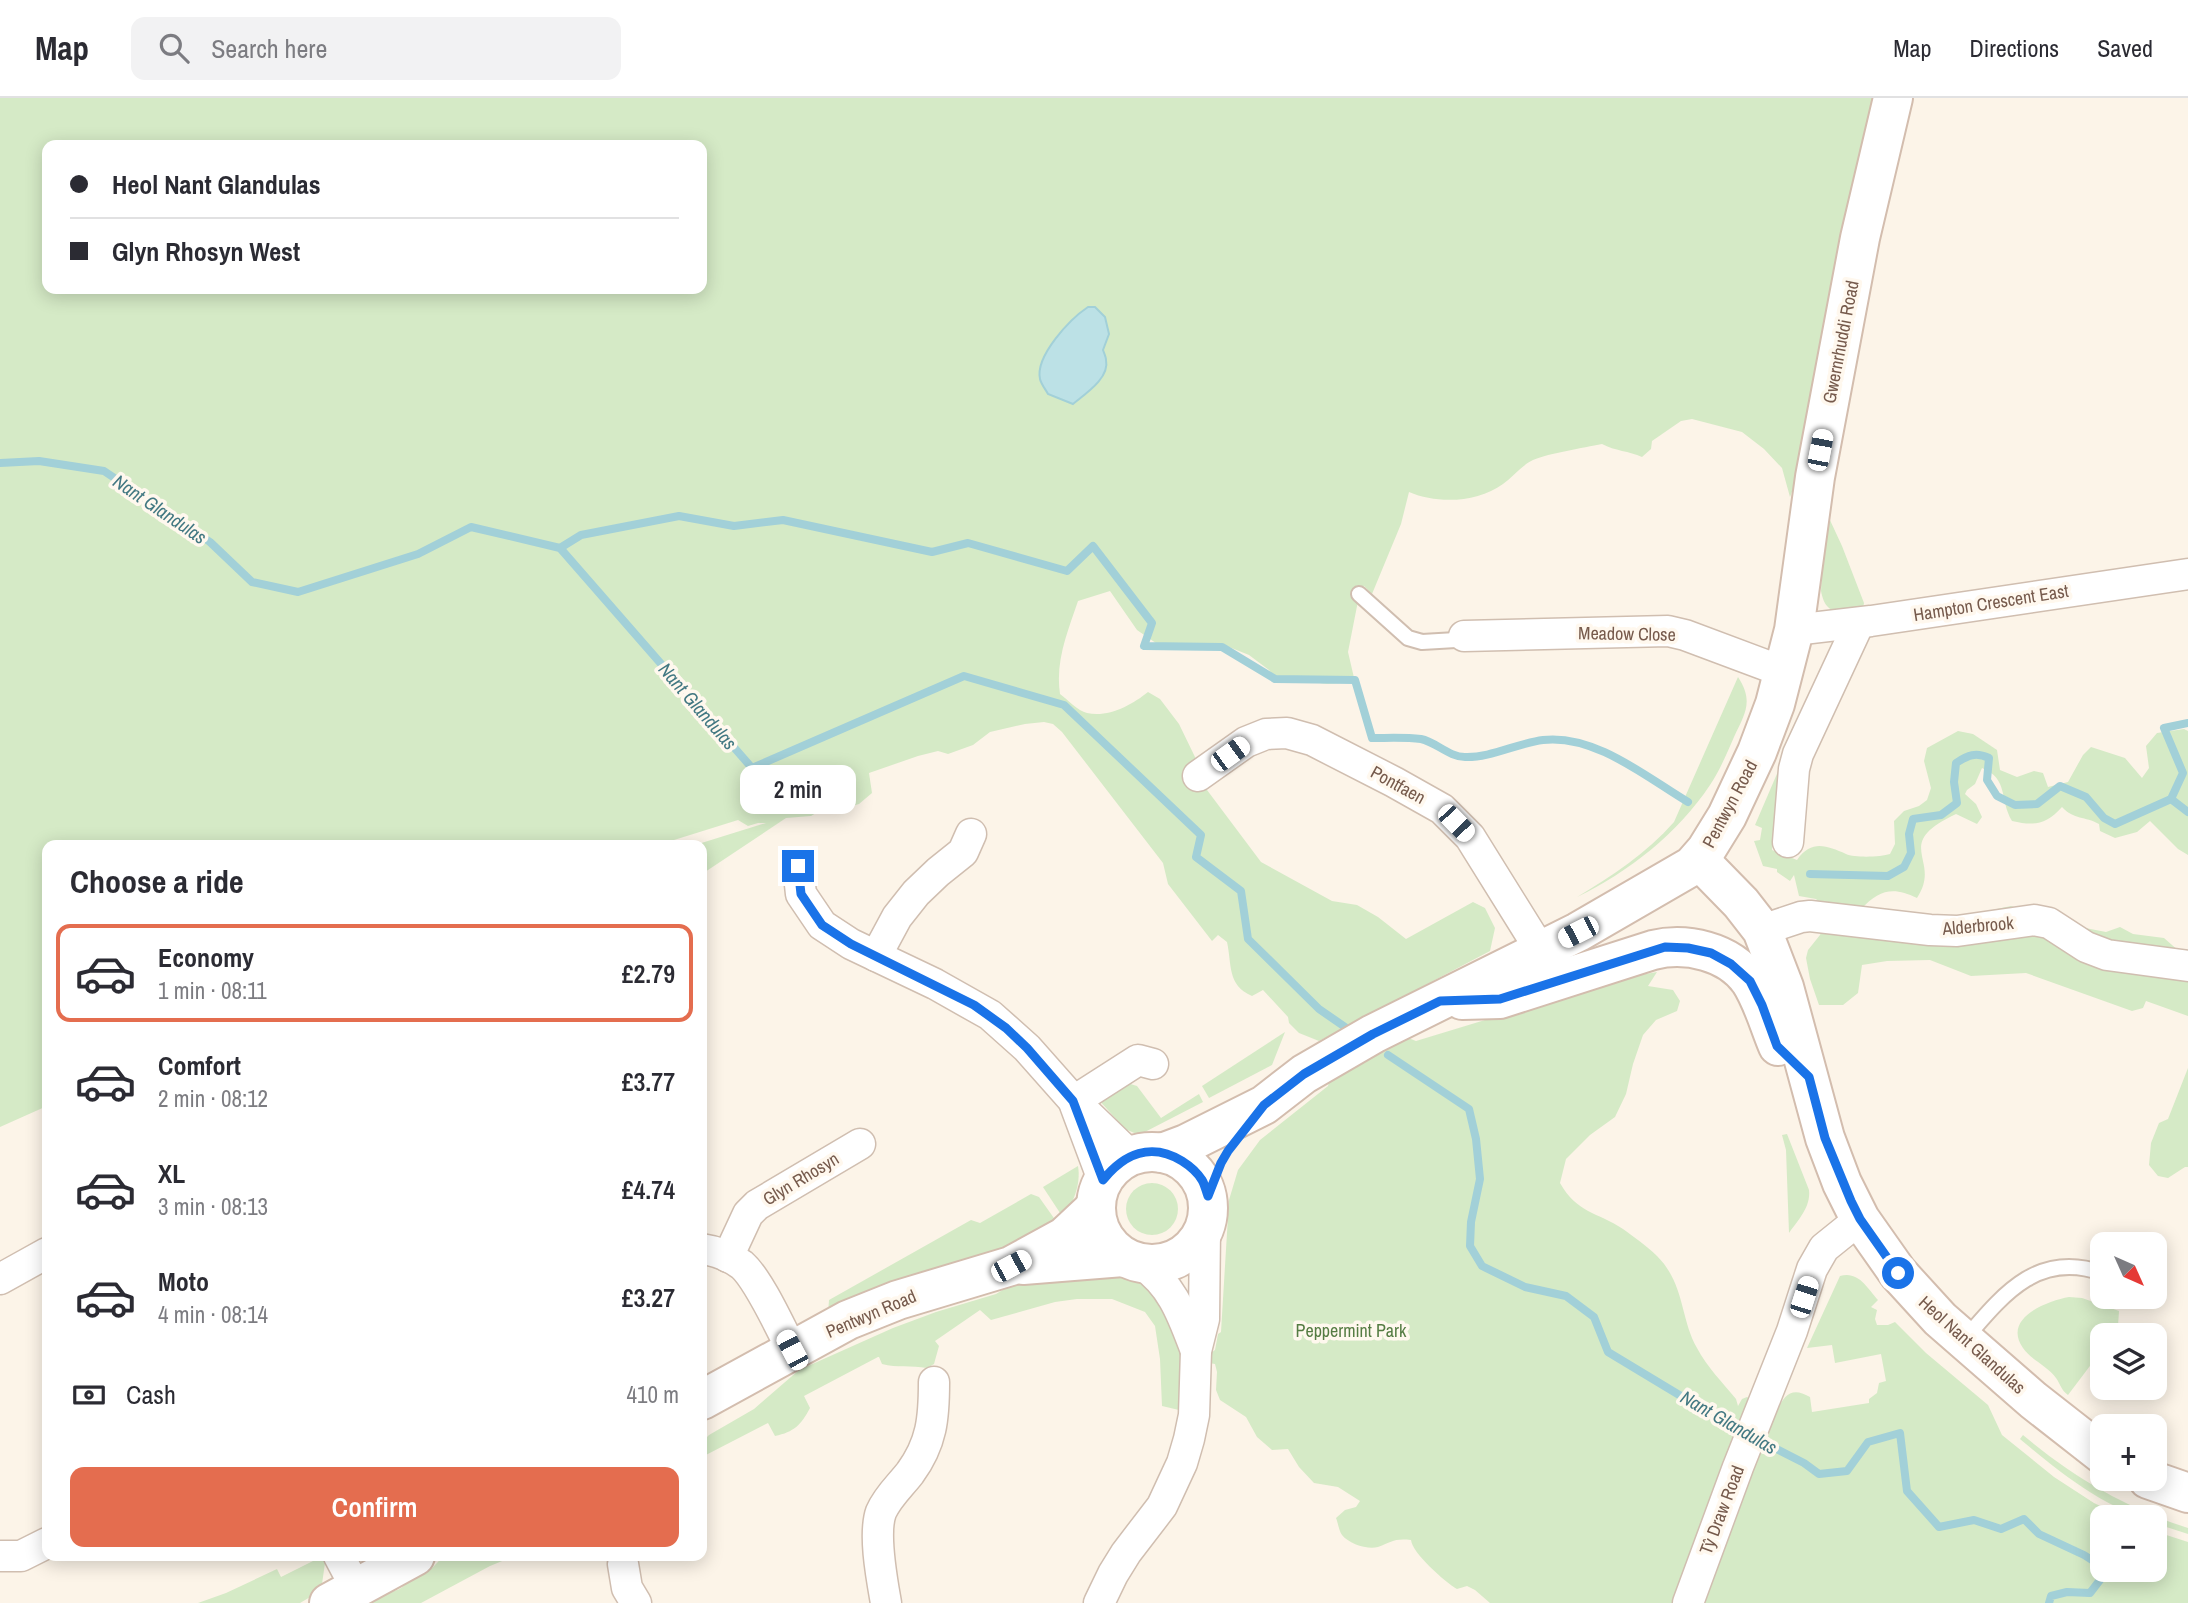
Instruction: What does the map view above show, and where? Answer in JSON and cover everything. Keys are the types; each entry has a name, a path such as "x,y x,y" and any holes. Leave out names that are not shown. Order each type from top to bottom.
{"street":[{"name":"Gwernrhuddi Road","path":"1794,631 1815,477 1857,251 1893,98"},
{"name":"Hampton Crescent East","path":"1794,631 2188,574"},
{"path":"1788,842 1794,769 1798,754 1859,623"},
{"name":"Meadow Close","path":"1464,636 1668,631 1784,672"},
{"name":"Pentwyn Road","path":"707,1397 848,1320 898,1300 1011,1266 1064,1237 1123,1174 1264,1105 1304,1074 1373,1034 1578,932 1699,860 1722,825 1757,752 1772,713 1794,631"},
{"name":"Pontfaen","path":"1198,776 1246,742 1266,734 1287,733 1324,746 1442,809 1469,837 1541,951"},
{"path":"876,956 897,917 930,879 962,852 971,834"},
{"path":"1699,860 1741,903 1762,930 1784,987 1825,1138 1842,1183 1860,1219"},
{"path":"798,866 801,894 822,925 838,937 946,990 990,1015 1027,1048 1073,1101 1123,1174"},
{"name":"Alderbrook","path":"1762,930 1810,916 1957,931 2034,920 2049,923 2086,947 2107,955 2188,966"},
{"path":"1440,1001 1500,999 1665,947 1696,949 1731,964 1750,981 1777,1046 1809,1077"},
{"path":"1073,1101 1138,1060 1153,1064"},
{"name":"Pentwyn Road","path":"1206,1212 1221,1163 1264,1105"},
{"name":"Glyn Rhosyn","path":"792,1350 752,1276 742,1265 715,1253 757,1205 860,1144"},
{"path":"1099,1603 1126,1553 1162,1506 1182,1463 1194,1415 1196,1352 1204,1319 1206,1212 1202,1180 1192,1167 1172,1155 1123,1174 1099,1226 1108,1243 1156,1274 1175,1300 1196,1352"},
{"path":"1132,1260 1161,1264 1179,1258 1195,1245 1206,1212"},
{"name":"Heol Nant Glandulas","path":"1860,1219 1910,1288 1963,1341 2090,1445"},
{"name":"Tŷ Draw Road","path":"1688,1603 1792,1331 1812,1269 1824,1248 1860,1219"},
{"path":"0,1279 42,1256"},
{"name":"Pentwyn Road","path":"1011,1266 1132,1260"},
{"path":"886,1603 878,1535 880,1514 890,1496 922,1455 927,1443 931,1432 934,1382"},
{"path":"2167,1486 2188,1493"},
{"path":"0,1556 21,1556 42,1546"},
{"path":"341,1582 401,1561"},
{"path":"623,1564 627,1588 636,1603"}],"lane":[{"path":"1359,594 1408,638 1434,642 1456,640 1464,636"},
{"path":"1963,1341 1998,1301 2030,1276 2046,1269 2067,1266 2090,1269"}],"green space":[{"path":"0,98 1891,98 1798,476 1790,497 1782,468 1764,449 1742,432 1692,419 1681,421 1652,441 1651,449 1642,457 1602,444 1533,460 1493,490 1469,498 1444,500 1409,492 1401,524 1372,594 1364,586 1357,597 1348,652 1355,682 1326,684 1310,679 1300,681 1275,678 1249,655 1219,643 1166,650 1137,630 1110,591 1078,601 1061,658 1060,694 1080,710 1095,714 1119,709 1148,692 1160,699 1179,724 1195,757 1204,786 1261,862 1332,901 1357,905 1378,917 1406,939 1473,902 1485,908 1495,928 1490,951 1319,1041 1299,1033 1263,990 1252,996 1238,986 1232,974 1227,942 1218,935 1212,941 1168,884 1163,863 1062,732 1053,724 1044,722 1025,724 990,732 973,745 948,754 938,751 869,773 872,793 859,804 821,810 811,816 786,818 707,871 707,841 766,823 748,826 738,820 674,840 42,840 42,1108 0,1127"},
{"path":"1824,518 1829,518 1842,546 1864,603 1863,609 1836,611 1823,600 1821,591"},
{"path":"1738,677 1746,693 1744,714 1717,773 1697,803 1651,850 1615,876 1577,897 1628,863 1674,822"},
{"path":"2184,729 2188,731 2188,855 2178,849 2150,821 2137,832 2115,838 2100,831 2099,824 2071,814 2062,807 2039,823 2012,821 2000,784 1991,773 1982,768 1975,784 1965,794 1976,804 1982,817 1977,824 1956,814 1936,825 1926,835 1922,844 1925,873 1917,898 1901,892 1887,892 1880,894 1861,909 1869,918 1984,919 1992,910 2011,906 2075,926 2106,932 2120,927 2133,934 2164,938 2180,952 2188,951 2188,1016 2146,1001 2143,1008 2132,1011 2026,973 1971,976 1930,960 1887,961 1862,965 1858,993 1843,1005 1819,1005 1806,958 1808,950 1820,935 1828,912 1816,899 1799,896 1794,875 1790,881 1777,872 1777,869 1763,866 1754,841 1760,840 1762,828 1755,825 1782,762 1772,850 1797,860 1808,849 1820,846 1862,857 1890,854 1895,844 1894,821 1904,811 1927,800 1931,788 1924,761 1927,748 1958,731 1973,734 1997,750 2000,770 2017,777 2034,771 2043,773 2048,787 2068,782 2083,755 2091,747 2125,758 2142,778 2149,768 2146,746 2157,733"},
{"name":"Peppermint Park","path":"1657,972 1648,986 1673,990 1680,1001 1677,1011 1656,1020 1643,1035 1626,1094 1615,1117 1590,1135 1566,1159 1560,1183 1573,1200 1623,1229 1657,1256 1666,1267 1673,1278 1697,1348 1736,1399 1738,1406 1742,1399 1747,1397 1754,1401 1763,1418 1773,1420 1790,1393 1802,1393 1810,1397 1812,1412 1869,1403 1869,1399 1877,1393 1879,1383 1886,1381 1881,1354 1835,1363 1832,1345 1807,1348 1840,1276 1857,1278 1878,1300 1871,1307 1877,1310 1877,1325 1895,1322 1926,1353 1988,1405 2002,1435 2054,1477 2098,1505 2090,1505 2090,1582 2167,1582 2167,1535 2188,1542 2188,1603 1490,1603 1475,1590 1467,1586 1457,1589 1445,1580 1417,1552 1411,1540 1397,1540 1369,1548 1345,1538 1336,1518 1345,1510 1356,1507 1360,1501 1338,1487 1314,1483 1299,1467 1288,1449 1272,1450 1257,1437 1246,1417 1220,1400 1216,1390 1215,1364 1209,1363 1208,1355 1215,1350 1218,1334 1221,1332 1229,1200 1238,1170 1260,1140 1328,1086 1330,1077 1393,1032 1416,1041 1623,978"},
{"path":"1285,1032 1272,1065 1209,1098 1202,1086"},
{"path":"2188,1068 2188,1167 2168,1178 2158,1176 2149,1165 2151,1143 2159,1123 2168,1119"},
{"path":"1124,1082 1137,1086 1161,1118 1199,1094 1203,1102 1139,1135 1125,1129 1098,1099"},
{"path":"1787,1134 1809,1190 1806,1208 1789,1233 1786,1150 1782,1135"},
{"path":"1078,1166 1076,1193 1062,1216 1043,1187"},
{"path":"1152,1183 1162,1185 1170,1191 1176,1199 1176,1219 1170,1227 1162,1233 1152,1235 1142,1233 1134,1227 1128,1219 1126,1209 1128,1199 1134,1191 1142,1185"},
{"path":"1031,1194 1039,1197 1056,1221 1055,1231 828,1314 829,1300 971,1220 980,1223"},
{"path":"1117,1272 1133,1273 1154,1287 1157,1302 1171,1313 1186,1350 1188,1403 1179,1410 1162,1406 1160,1359 1155,1326 1145,1312 1112,1299 1077,1299 1055,1302 991,1320 980,1310 935,1341 939,1346 934,1364 927,1368 882,1364 878,1357 804,1396 810,1408 792,1430 775,1436 768,1423 707,1454 709,1435 754,1409 799,1370 893,1328 996,1294 1024,1277 1080,1275 1108,1279"},
{"path":"2069,1297 2082,1298 2090,1301 2090,1309 2119,1311 2118,1323 2090,1323 2090,1366 2068,1395 2053,1374 2026,1352 2018,1337 2018,1328 2023,1320 2050,1302"},
{"path":"2023,1435 2090,1483 2090,1491 2103,1491 2130,1505 2114,1505 2083,1488 2020,1439"},
{"path":"2167,1521 2188,1528 2188,1534 2167,1527"},
{"path":"313,1561 324,1561 322,1584 317,1593 300,1603 198,1603 277,1569 281,1577"},
{"path":"439,1561 502,1561 421,1603 362,1603 401,1588 413,1574 426,1573"}],"water":[{"path":"1088,307 1095,307 1105,317 1109,334 1103,350 1106,367 1096,385 1073,404 1048,394 1041,381 1040,370 1055,339"}],"waterway":[{"name":"Nant Glandulas","path":"0,463 39,461 104,471 210,542 252,582 298,592 418,554 471,527 560,548 752,768 964,676 1064,705 1201,835 1196,857 1241,891 1248,939 1319,1009 1345,1027"},
{"path":"560,548 581,535 679,516 734,526 783,520 932,552 968,543 1067,571 1093,546 1152,623 1144,646 1222,647 1275,679 1355,680 1372,738 1421,739 1453,755 1465,757 1475,757 1543,740 1582,744 1619,759 1688,802"},
{"path":"1810,874 1888,876 1904,867 1911,853 1909,834 1913,819 1941,815 1957,803 1954,782 1956,763 1972,755 1989,758 1987,780 1997,796 2015,805 2037,804 2060,786 2086,797 2104,818 2115,824 2171,799 2183,773 2164,728 2188,723"},
{"path":"2171,799 2188,812"},
{"name":"Nant Glandulas","path":"1388,1055 1469,1109 1476,1139 1480,1179 1471,1222 1470,1246 1482,1266 1525,1287 1566,1296 1594,1317 1608,1352 1729,1425 1804,1463 1819,1474 1847,1471 1868,1442 1900,1433 1907,1491 1939,1527 1974,1520 2001,1529 2024,1519 2039,1534 2095,1562 2100,1580 2090,1593 2067,1592 2051,1596 2049,1603"}],"route":[{"path":"798,866 801,894 822,925 851,944 974,1005 990,1015 1027,1048 1073,1101 1103,1180 1114,1166 1131,1156 1152,1151 1172,1155 1192,1167 1202,1180 1208,1196 1228,1151 1264,1105 1304,1074 1373,1034 1440,1001 1500,999 1665,947 1711,953 1731,964 1750,981 1777,1046 1809,1077 1825,1138 1842,1183 1860,1219 1898,1273"}]}
